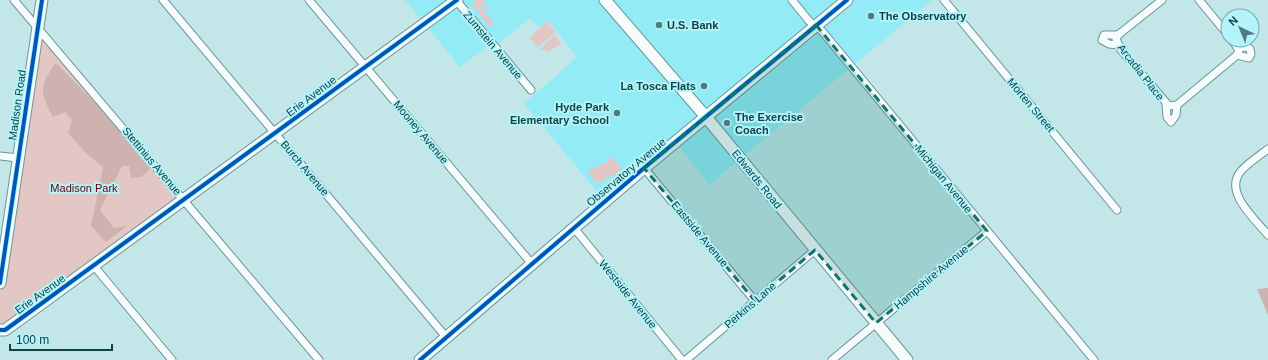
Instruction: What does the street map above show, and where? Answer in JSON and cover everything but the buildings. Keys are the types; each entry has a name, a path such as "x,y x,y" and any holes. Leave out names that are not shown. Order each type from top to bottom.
{"street":[{"name":"Stettinius Avenue","path":"14,0 319,360"},
{"name":"Madison Road","path":"0,283 42,0"},
{"name":"Burch Avenue","path":"163,0 446,337"},
{"name":"Mooney Avenue","path":"309,0 532,264"},
{"name":"Erie Avenue","path":"0,330 5,330 94,266 457,0"},
{"name":"Zumstein Avenue","path":"457,0 531,90"},
{"name":"Edwards Road","path":"605,0 706,117 907,360"},
{"name":"Michigan Avenue","path":"792,0 822,30 1094,360"},
{"name":"Observatory Avenue","path":"420,360 644,168 847,0"},
{"name":"Morten Street","path":"944,0 1117,210"},
{"name":"Arcadia Place","path":"1162,0 1116,39 1118,45 1166,104 1171,106 1177,105 1238,52 1236,48"},
{"path":"1199,0 1220,25"},
{"path":"1118,36 1107,34 1104,35 1102,40 1109,44 1118,45"},
{"path":"1166,104 1167,117 1171,122 1176,115 1177,105"},
{"path":"1268,149 1242,170 1235,185 1238,195 1268,235"},
{"path":"0,156 18,158"},
{"name":"Eastside Avenue","path":"644,168 755,301"},
{"name":"Westside Avenue","path":"574,228 682,360"},
{"name":"Hampshire Avenue","path":"832,360 987,231"},
{"name":"Perkins Lane","path":"686,360 815,250"},
{"path":"94,266 172,360"}],"highlighted area":[{"path":"816,25 987,231 876,323 815,250 755,301 644,168"}],"shaded area":[{"path":"405,0 932,0 709,185 676,142 606,202 524,104 577,57 548,20 538,27 530,18 497,45 493,42 460,67"},
{"path":"56,63 98,106 150,169 141,177 131,178 129,166 122,166 100,210 114,228 127,226 106,242 91,226 103,167 86,153 68,133 72,120 65,112 53,117 43,95 46,78"},
{"path":"1268,288 1268,315 1257,289"}],"green space":[{"path":"476,0 483,0 486,3 476,11 471,4"},
{"path":"486,5 488,8 484,12 494,23 489,27 478,12"},
{"path":"547,21 556,32 538,47 529,38"},
{"name":"Madison Park","path":"38,28 185,200 0,330 0,283"},
{"path":"555,35 561,43 549,52 540,49"},
{"path":"612,157 623,170 598,183 595,182 588,171 603,164"}],"cycle path":[{"path":"0,283 42,0"},
{"path":"0,330 5,330 12,325 457,0"},
{"path":"420,360 644,168 847,0"}],"place":[{"name":"The Observatory","path":"871,16"},
{"name":"U.S. Bank","path":"659,25"},
{"name":"La Tosca Flats","path":"704,86"},
{"name":"Hyde Park Elementary School","path":"617,113"},
{"name":"The Exercise Coach","path":"727,123"}]}
